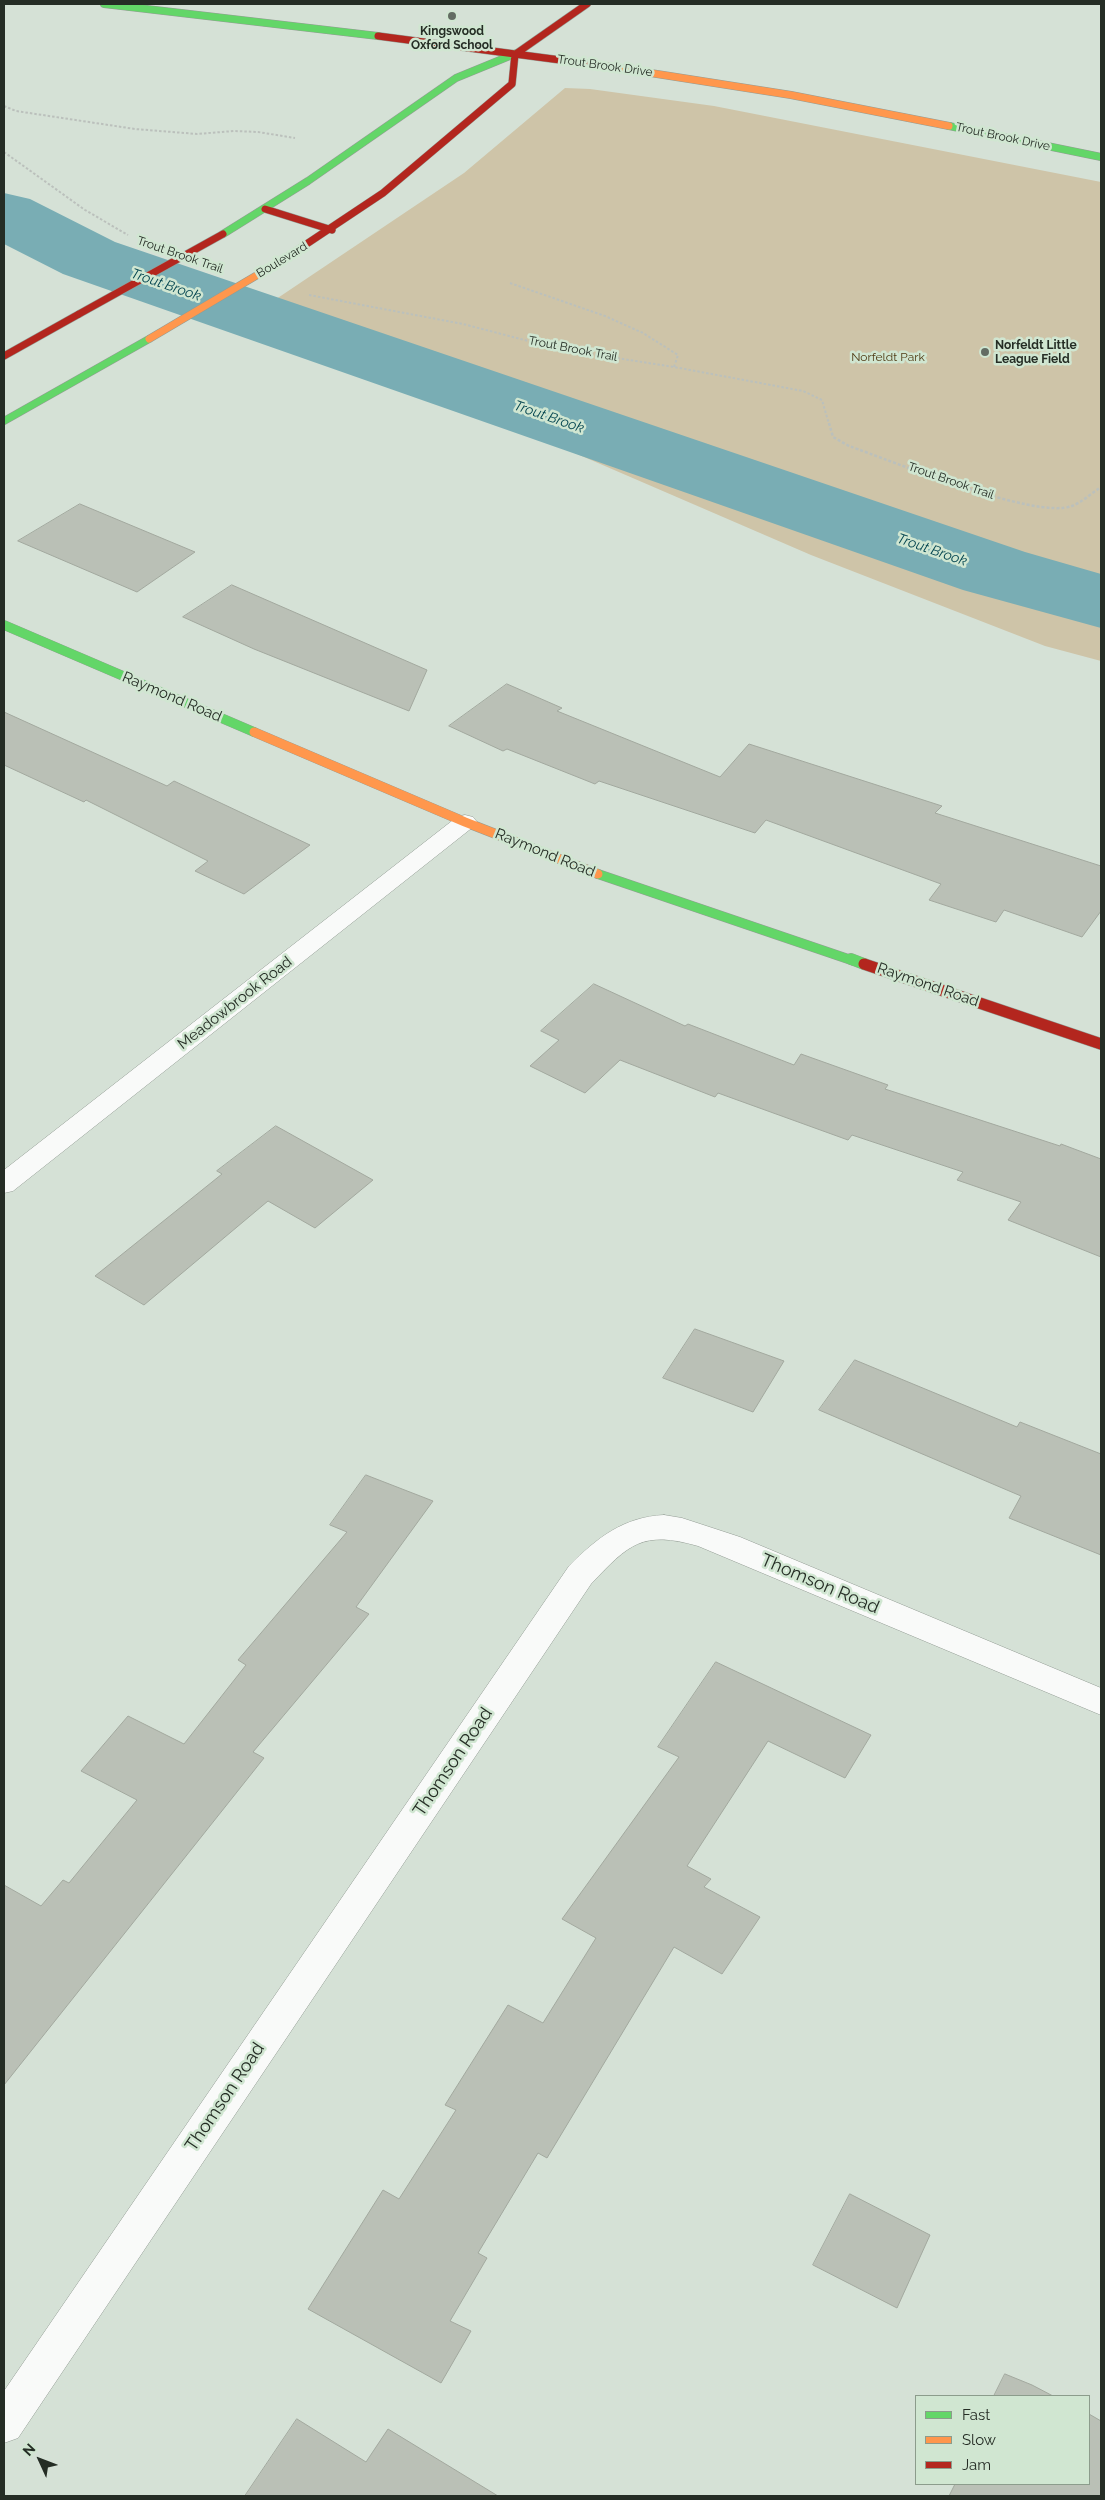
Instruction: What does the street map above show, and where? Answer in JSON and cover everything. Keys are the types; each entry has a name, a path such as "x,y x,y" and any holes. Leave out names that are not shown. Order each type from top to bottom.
{"main road":[{"name":"Trout Brook Drive","path":"104,4 515,54 690,78 844,105 1101,157"},
{"path":"4,356 223,234 265,208 456,78 515,54 587,4"},
{"name":"Boulevard","path":"4,421 149,339 332,230 412,171 512,84 515,54"},
{"path":"265,208 332,230"},
{"name":"Raymond Road","path":"4,625 465,822 594,874 1101,1044"}],"street":[{"name":"Meadowbrook Road","path":"4,1184 465,822"},
{"name":"Thomson Road","path":"4,2424 580,1576 603,1550 618,1538 633,1530 649,1526 667,1526 688,1530 728,1545 1101,1702"}],"path":[{"path":"4,106 16,111 135,129 197,134 234,131 258,132 295,138"},
{"name":"Trout Brook Trail","path":"4,152 86,210 131,237"},
{"path":"510,283 604,316 643,332 678,355 674,366"},
{"name":"Trout Brook Trail","path":"303,294 463,324 559,349 674,366 803,390 822,400 833,437 849,446 1008,500 1048,509 1072,506 1101,487"}],"green space":[{"name":"Norfeldt Park","path":"565,88 590,89 714,106 1101,182 1101,661 1045,646 811,555 503,422 230,330 464,173"}],"building":[{"path":"80,504 195,552 137,592 18,541"},
{"path":"232,585 427,670 409,711 254,649 183,617"},
{"path":"507,684 562,708 557,711 720,777 749,744 942,806 935,813 1101,866 1101,911 1082,937 1004,910 996,922 929,900 941,884 766,820 755,833 599,781 595,784 507,749 503,751 449,726"},
{"path":"4,712 167,786 174,781 310,845 244,894 195,871 208,861 86,800 84,802 4,765"},
{"path":"594,984 685,1026 688,1024 794,1065 801,1054 888,1085 885,1089 1060,1146 1061,1144 1101,1159 1101,1257 1008,1220 1021,1202 957,1180 963,1172 852,1135 848,1140 718,1093 715,1097 620,1060 585,1093 530,1066 559,1040 541,1031"},
{"path":"276,1126 373,1180 315,1228 268,1201 144,1305 95,1276 222,1174 217,1171"},
{"path":"695,1329 784,1361 753,1412 663,1378"},
{"path":"855,1360 1017,1427 1020,1422 1101,1454 1101,1555 1009,1518 1021,1496 819,1410"},
{"path":"366,1475 433,1501 356,1607 369,1614 253,1752 264,1758 4,2085 4,1885 41,1906 63,1880 69,1883 137,1800 81,1771 128,1716 184,1744 246,1665 238,1660 347,1532 330,1525"},
{"path":"716,1662 871,1735 845,1778 768,1741 687,1866 711,1879 704,1887 760,1917 722,1974 674,1947 547,2158 538,2153 478,2253 487,2258 450,2321 471,2331 441,2383 308,2309 383,2190 399,2199 456,2110 445,2105 508,2005 543,2023 596,1938 562,1919 679,1757 658,1747"},
{"path":"850,2194 930,2235 897,2308 813,2265"},
{"path":"1005,2374 1051,2395 994,2395"},
{"path":"1090,2415 1101,2421 1101,2496 949,2496 954,2485 1090,2485"},
{"path":"297,2419 366,2462 388,2429 498,2496 245,2496"}],"waterway":[{"name":"Trout Brook","path":"4,215 89,258 994,571 1101,601"}],"traffic: fast":[{"path":"104,4 378,36"},
{"path":"223,234 308,181 456,78 517,53"},
{"path":"949,126 1101,157"},
{"path":"4,421 149,339"},
{"path":"4,625 254,732"},
{"path":"598,874 864,964"}],"traffic: slow":[{"path":"606,66 791,95 949,126"},
{"path":"149,339 281,261"},
{"path":"254,732 465,822 598,874"}],"traffic: jam":[{"path":"517,53 587,4"},
{"path":"378,36 606,66"},
{"path":"281,261 383,193 512,84 515,54"},
{"path":"265,209 332,230"},
{"path":"79,314 223,234"},
{"path":"4,356 79,314"},
{"path":"864,964 1101,1044"}],"place":[{"name":"Kingswood Oxford School","path":"452,16"},
{"name":"Norfeldt Little League Field","path":"985,352"}]}
